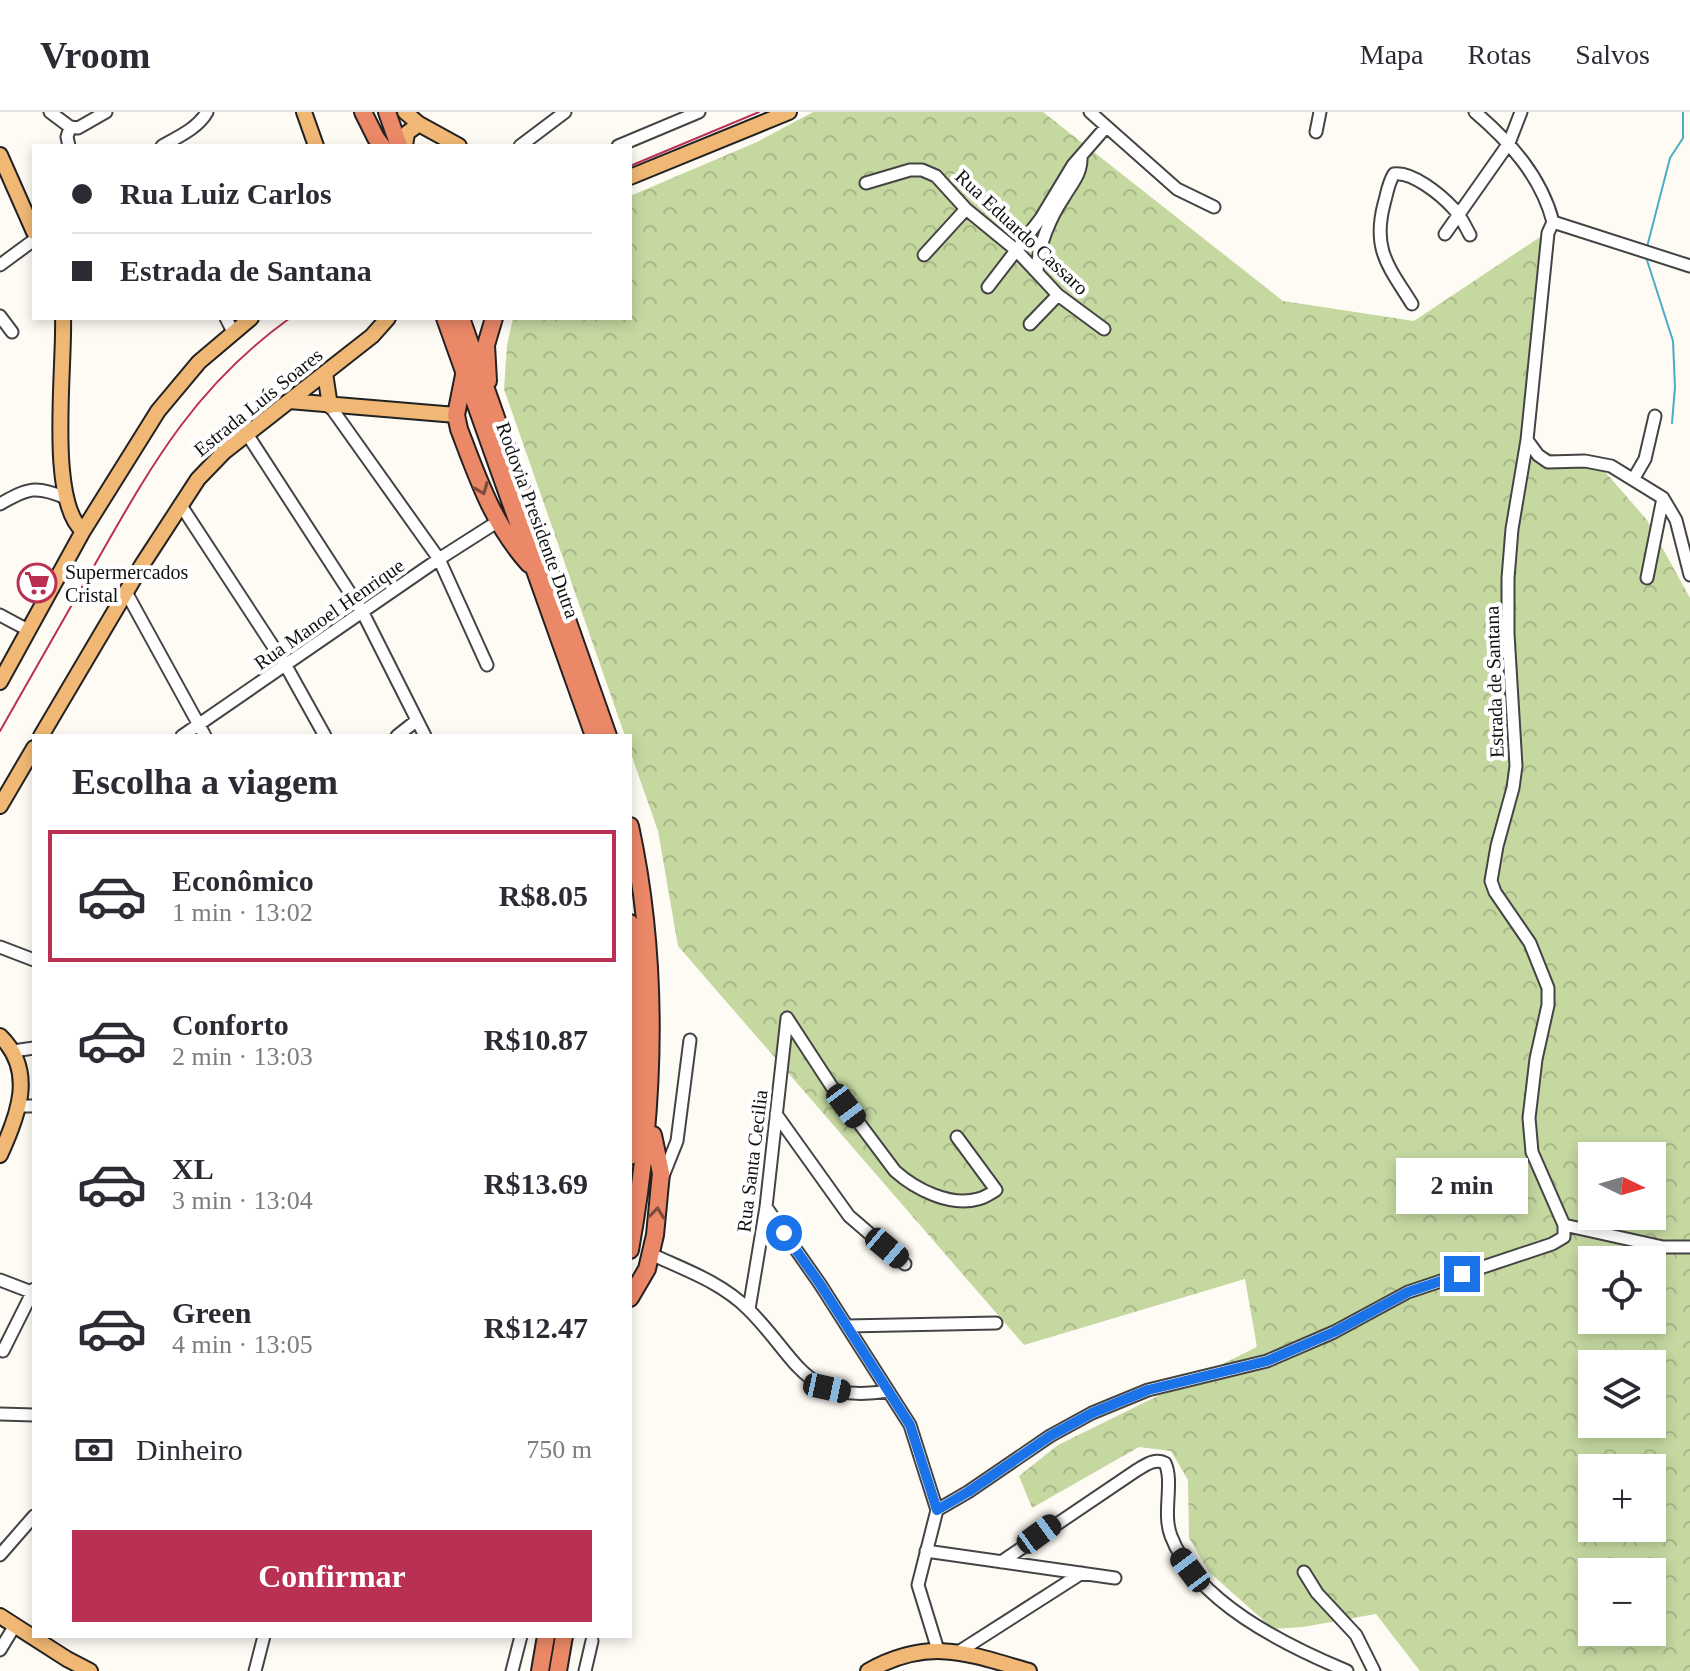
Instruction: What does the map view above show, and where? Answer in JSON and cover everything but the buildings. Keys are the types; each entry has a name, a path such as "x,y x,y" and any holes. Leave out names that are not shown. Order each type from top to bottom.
{"highway":[{"path":"363,112 382,144"},
{"path":"373,112 383,144"},
{"path":"387,112 398,144"},
{"name":"Rodovia Presidente Dutra","path":"446,320 593,734"},
{"name":"Rodovia Presidente Dutra","path":"462,320 607,734"},
{"path":"493,320 486,345 487,377 558,591"},
{"path":"464,373 456,415 482,491 512,545 535,570"},
{"path":"632,837 645,911 649,1104 640,1196 632,1239"},
{"path":"632,949 636,1001 632,1138"},
{"path":"632,1295 651,1254 661,1180 653,1137 654,992 648,966"},
{"path":"632,1064 635,1052"},
{"path":"540,1671 546,1638"},
{"path":"558,1671 564,1638"}],"main road":[{"path":"304,112 315,144"},
{"path":"405,112 456,144"},
{"path":"632,176 789,112"},
{"path":"405,144 407,133 421,121"},
{"path":"0,155 5,178 30,209"},
{"path":"63,320 61,425 66,498 75,523 83,531"},
{"name":"Estrada Luís Soares","path":"42,734 180,504 215,460 372,336 386,320"},
{"path":"0,682 83,531 158,411 230,325"},
{"path":"325,373 330,406"},
{"path":"289,401 456,415"},
{"path":"0,806 32,751"},
{"path":"0,1036 13,1051 27,1106 0,1155"},
{"path":"0,1616 32,1637"},
{"path":"33,1638 90,1671"},
{"path":"868,1671 938,1650 960,1651 1029,1671"}],"street":[{"path":"50,112 70,127 78,128 106,112"},
{"path":"166,144 185,133 207,112"},
{"path":"523,144 565,112"},
{"path":"623,144 699,112"},
{"path":"1090,112 1177,189 1214,207"},
{"path":"1316,132 1320,112"},
{"path":"1475,112 1509,143 1545,196 1553,222 1690,266"},
{"path":"1445,234 1509,143 1521,112"},
{"path":"69,144 70,127"},
{"path":"988,287 1041,218 1073,165 1106,127"},
{"path":"1037,271 1041,244 1063,198 1077,178 1081,156"},
{"name":"Rua Eduardo Cassaro","path":"866,183 910,170 922,170 936,176 966,209 1016,250 1058,295 1104,329"},
{"path":"1412,304 1384,260 1378,231 1390,181 1396,173 1440,197 1459,216 1470,235"},
{"path":"924,255 966,209"},
{"name":"Estrada de Santana","path":"1553,222 1546,249 1527,440 1512,529 1508,578 1516,766 1491,881 1495,892 1530,943 1548,988 1548,1005 1536,1059 1529,1118 1532,1152 1564,1225"},
{"path":"0,265 32,241"},
{"path":"1030,324 1058,295"},
{"path":"0,316 12,332"},
{"path":"330,406 439,559 487,665"},
{"path":"1634,478 1645,459 1655,416"},
{"path":"247,434 363,613 424,734"},
{"path":"1527,440 1538,455 1548,462"},
{"path":"1522,471 1548,462 1596,462 1634,478 1663,498 1676,520 1690,575"},
{"path":"0,504 30,489 40,488 66,498"},
{"path":"1647,578 1663,498"},
{"path":"180,504 286,666 324,734"},
{"name":"Rua Manoel Henrique","path":"185,734 497,522"},
{"path":"126,592 204,734"},
{"path":"0,615 28,630"},
{"path":"400,734 416,721"},
{"path":"0,947 32,959"},
{"name":"Rua Santa Cecilia","path":"749,1309 766,1207 787,1018 832,1087 895,1171 922,1190 953,1200 978,1199 996,1190 957,1137"},
{"path":"661,1180 677,1141 690,1040"},
{"path":"13,1051 32,1048"},
{"path":"776,1114 849,1216 905,1264"},
{"path":"766,1207 820,1284 916,1438 937,1510 918,1585 938,1650"},
{"path":"937,1510 1050,1436 1092,1413 1148,1390 1267,1361 1334,1332 1408,1292 1552,1244 1564,1237 1564,1225 1663,1247 1690,1247"},
{"path":"651,1254 711,1281 749,1309 810,1380 852,1394 888,1391"},
{"path":"0,1280 32,1292"},
{"path":"3,1351 32,1294"},
{"path":"847,1326 996,1323"},
{"path":"0,1414 32,1415"},
{"path":"1001,1562 1137,1470 1160,1461 1168,1471 1166,1509 1169,1532 1180,1557 1190,1570 1247,1619 1272,1636 1347,1671"},
{"path":"0,1555 32,1521"},
{"path":"926,1551 1115,1578"},
{"path":"1304,1572 1317,1593 1356,1635 1374,1671"},
{"path":"960,1651 1082,1573"},
{"path":"0,1650 14,1627"},
{"path":"255,1671 263,1638"},
{"path":"512,1671 520,1638"},
{"path":"585,1671 592,1641"}],"green space":[{"path":"813,112 1043,112 1283,301 1414,321 1540,237 1539,279 1520,445 1601,467 1647,520 1690,598 1690,1671 1420,1671 1376,1614 1273,1629 1209,1572 1189,1538 1188,1480 1171,1451 1139,1447 1032,1508 1019,1476 1058,1445 1257,1347 1245,1279 1024,1345 678,946 658,831 632,757 632,734 624,734 504,389 507,345 513,320 632,320 632,195 757,142"}],"waterway":[{"path":"1647,247 1670,158 1683,138 1683,112"},
{"path":"1646,257 1673,341 1675,387 1672,423"}],"railway":[{"path":"632,165 759,112"},
{"path":"0,731 135,495 177,430 227,372 287,320"}],"place":[{"name":"Supermercados Cristal","path":"37,583"}],"route":[{"path":"784,1233 910,1425 937,1510 1021,1454 1092,1413 1148,1390 1267,1361 1334,1332 1353,1319 1408,1292 1462,1274"}]}
